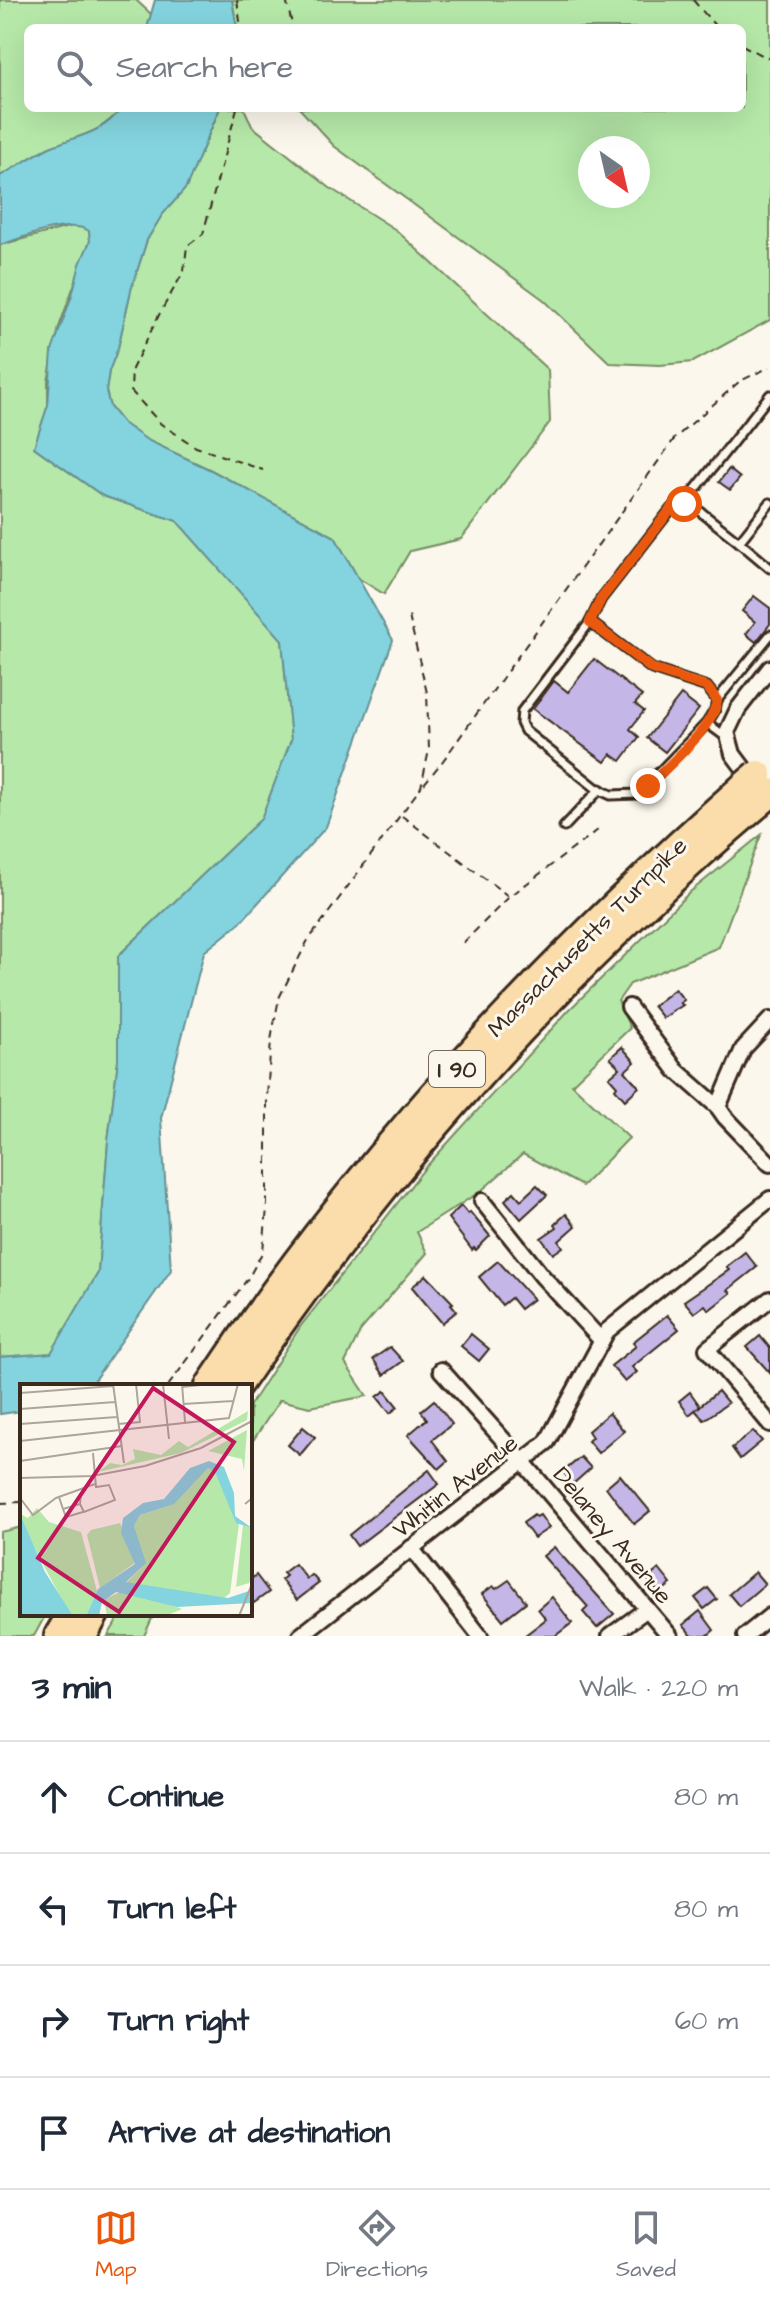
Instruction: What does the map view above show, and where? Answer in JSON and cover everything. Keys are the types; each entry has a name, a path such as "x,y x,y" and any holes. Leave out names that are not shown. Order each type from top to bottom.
{"highway":[{"name":"Massachusetts Turnpike","path":"211,1384 281,1286 369,1172 472,1052 602,917 762,787"},
{"name":"Massachusetts Turnpike","path":"237,1384 342,1239 476,1079 592,956 690,863 762,787"},
{"path":"59,1636 71,1616"},
{"path":"82,1636 93,1616"}],"street":[{"path":"762,787 739,764 727,738 728,727 738,709 770,668"},
{"path":"629,1007 676,1070 718,1107 770,1164"},
{"path":"718,1107 743,1049 770,1020"},
{"name":"Whitin Avenue","path":"300,1636 547,1442 601,1340 617,1322 770,1199"},
{"path":"482,1201 542,1276 601,1340"},
{"path":"770,1299 707,1349 770,1424"},
{"name":"Delaney Avenue","path":"441,1370 670,1636"},
{"path":"411,1548 480,1636"},
{"path":"610,1636 647,1609"},
{"path":"745,1636 770,1616"}],"lane":[{"path":"684,504 770,395"},
{"path":"770,568 692,505 679,503 671,509 601,599 590,622 522,711 521,723 525,731 600,789 611,795 638,794 707,723 717,700 770,635"},
{"path":"739,542 770,503"},
{"path":"590,622 652,669 707,687 717,700"},
{"path":"707,723 727,738"},
{"path":"564,827 600,789"}],"path":[{"path":"237,0 240,24"},
{"path":"286,0 292,24"},
{"path":"693,0 712,24"},
{"path":"746,47 770,59"},
{"path":"236,112 203,234 187,246 184,271 132,369 131,391 161,424 196,447 263,470"},
{"path":"169,1384 249,1277 263,1251 271,1040 279,998 307,942 442,762 675,438 740,381 770,367"},
{"path":"408,612 427,693 429,750 421,787"},
{"path":"401,815 509,897"},
{"path":"463,943 509,897 602,827"},
{"path":"0,1503 20,1502"}],"green space":[{"path":"0,0 136,0 152,15 149,24 24,24 24,112 118,112 97,129 50,147 0,176"},
{"path":"232,0 770,0 770,320 693,362 660,365 610,363 544,300 334,146 303,112 746,112 746,24 236,24"},
{"path":"218,112 246,112 252,126 330,188 396,230 548,370 550,422 461,539 410,551 384,594 358,578 335,537 211,470 147,440 122,423 110,407 106,391 109,371 147,240 162,215 186,188"},
{"path":"76,225 89,230 90,241 59,327 48,381 48,405 34,447 103,496 177,521 282,639 291,740 261,819 118,956 118,1060 98,1273 51,1354 0,1357 0,245"},
{"path":"761,835 719,947 630,984 618,1001 630,1028 572,1084 629,1138 582,1186 523,1154 481,1191 417,1232 427,1253 361,1330 345,1363 367,1396 310,1407 280,1400 252,1442 252,1402 300,1327 425,1168 569,1010 690,892"},
{"path":"20,1527 20,1616 45,1616 34,1636 0,1636 0,1532"},
{"path":"120,1616 153,1616 144,1636 108,1636"}],"water":[{"path":"155,0 232,0 236,24 148,24"},
{"path":"118,112 218,112 186,188 162,215 147,240 109,371 106,391 110,407 123,423 147,440 211,470 335,537 393,640 326,827 240,923 204,952 161,1118 171,1270 91,1384 20,1384 20,1411 0,1414 0,1357 51,1353 98,1273 118,1060 118,956 261,819 291,740 282,640 177,521 103,496 34,447 48,405 52,351 90,241 89,231 58,228 0,245 0,176 50,147 97,129"}],"building":[{"path":"729,469 740,478 730,490 719,482"},
{"path":"754,596 770,608 770,624 756,642 746,634 755,622 742,611"},
{"path":"594,659 642,696 635,704 644,711 630,729 639,737 621,761 611,754 605,762 533,709 554,681 568,692"},
{"path":"681,695 699,709 665,752 647,738"},
{"path":"675,989 684,1000 680,1003 683,1005 663,1018 653,1006"},
{"path":"622,1047 635,1062 625,1071 639,1087 625,1100 609,1077 620,1068 610,1058"},
{"path":"537,1185 547,1195 521,1219 505,1200 514,1192 521,1200"},
{"path":"461,1206 490,1236 476,1250 472,1250 448,1218"},
{"path":"566,1214 576,1226 559,1241 563,1247 553,1254 541,1238 557,1227 555,1224"},
{"path":"745,1252 757,1267 709,1310 705,1305 694,1313 684,1301 729,1270 726,1267"},
{"path":"498,1261 533,1299 520,1309 511,1298 502,1305 479,1277"},
{"path":"426,1275 457,1311 442,1323 412,1287"},
{"path":"667,1315 679,1329 632,1367 637,1372 625,1382 611,1366 636,1346 633,1342"},
{"path":"471,1334 489,1349 479,1361 461,1346"},
{"path":"760,1336 770,1348 770,1373 747,1347"},
{"path":"390,1347 403,1361 384,1375 373,1359"},
{"path":"385,1391 398,1407 390,1413 377,1397"},
{"path":"718,1391 728,1403 704,1420 695,1410"},
{"path":"690,1392 700,1406 689,1415 679,1401"},
{"path":"434,1400 452,1424 432,1440 448,1461 439,1469 408,1435 427,1419 421,1411"},
{"path":"609,1413 624,1431 598,1453 588,1441 592,1437 588,1431"},
{"path":"303,1427 315,1437 300,1455 288,1445"},
{"path":"753,1431 762,1441 740,1459 732,1448"},
{"path":"581,1457 591,1468 573,1484 563,1472"},
{"path":"429,1470 439,1484 357,1546 349,1535"},
{"path":"620,1475 650,1511 634,1524 606,1487"},
{"path":"534,1515 540,1515 549,1528 534,1538 523,1523"},
{"path":"554,1547 614,1614 597,1628 583,1612 588,1607 543,1556"},
{"path":"295,1564 307,1579 312,1575 319,1583 297,1600 281,1580 286,1576 283,1573"},
{"path":"659,1569 671,1584 659,1593 647,1579"},
{"path":"755,1572 765,1584 739,1606 729,1594"},
{"path":"256,1575 269,1592 254,1603 252,1600 252,1578"},
{"path":"509,1580 526,1602 503,1620 482,1594"},
{"path":"708,1588 717,1599 704,1609 695,1598"},
{"path":"552,1597 572,1623 555,1636 524,1636 546,1619 538,1609"},
{"path":"700,1611 714,1630 707,1636 692,1636 683,1625"}],"route":[{"path":"648,786 707,723 717,700 707,687 652,669 590,622 601,599 671,509 679,503 684,504"}]}
